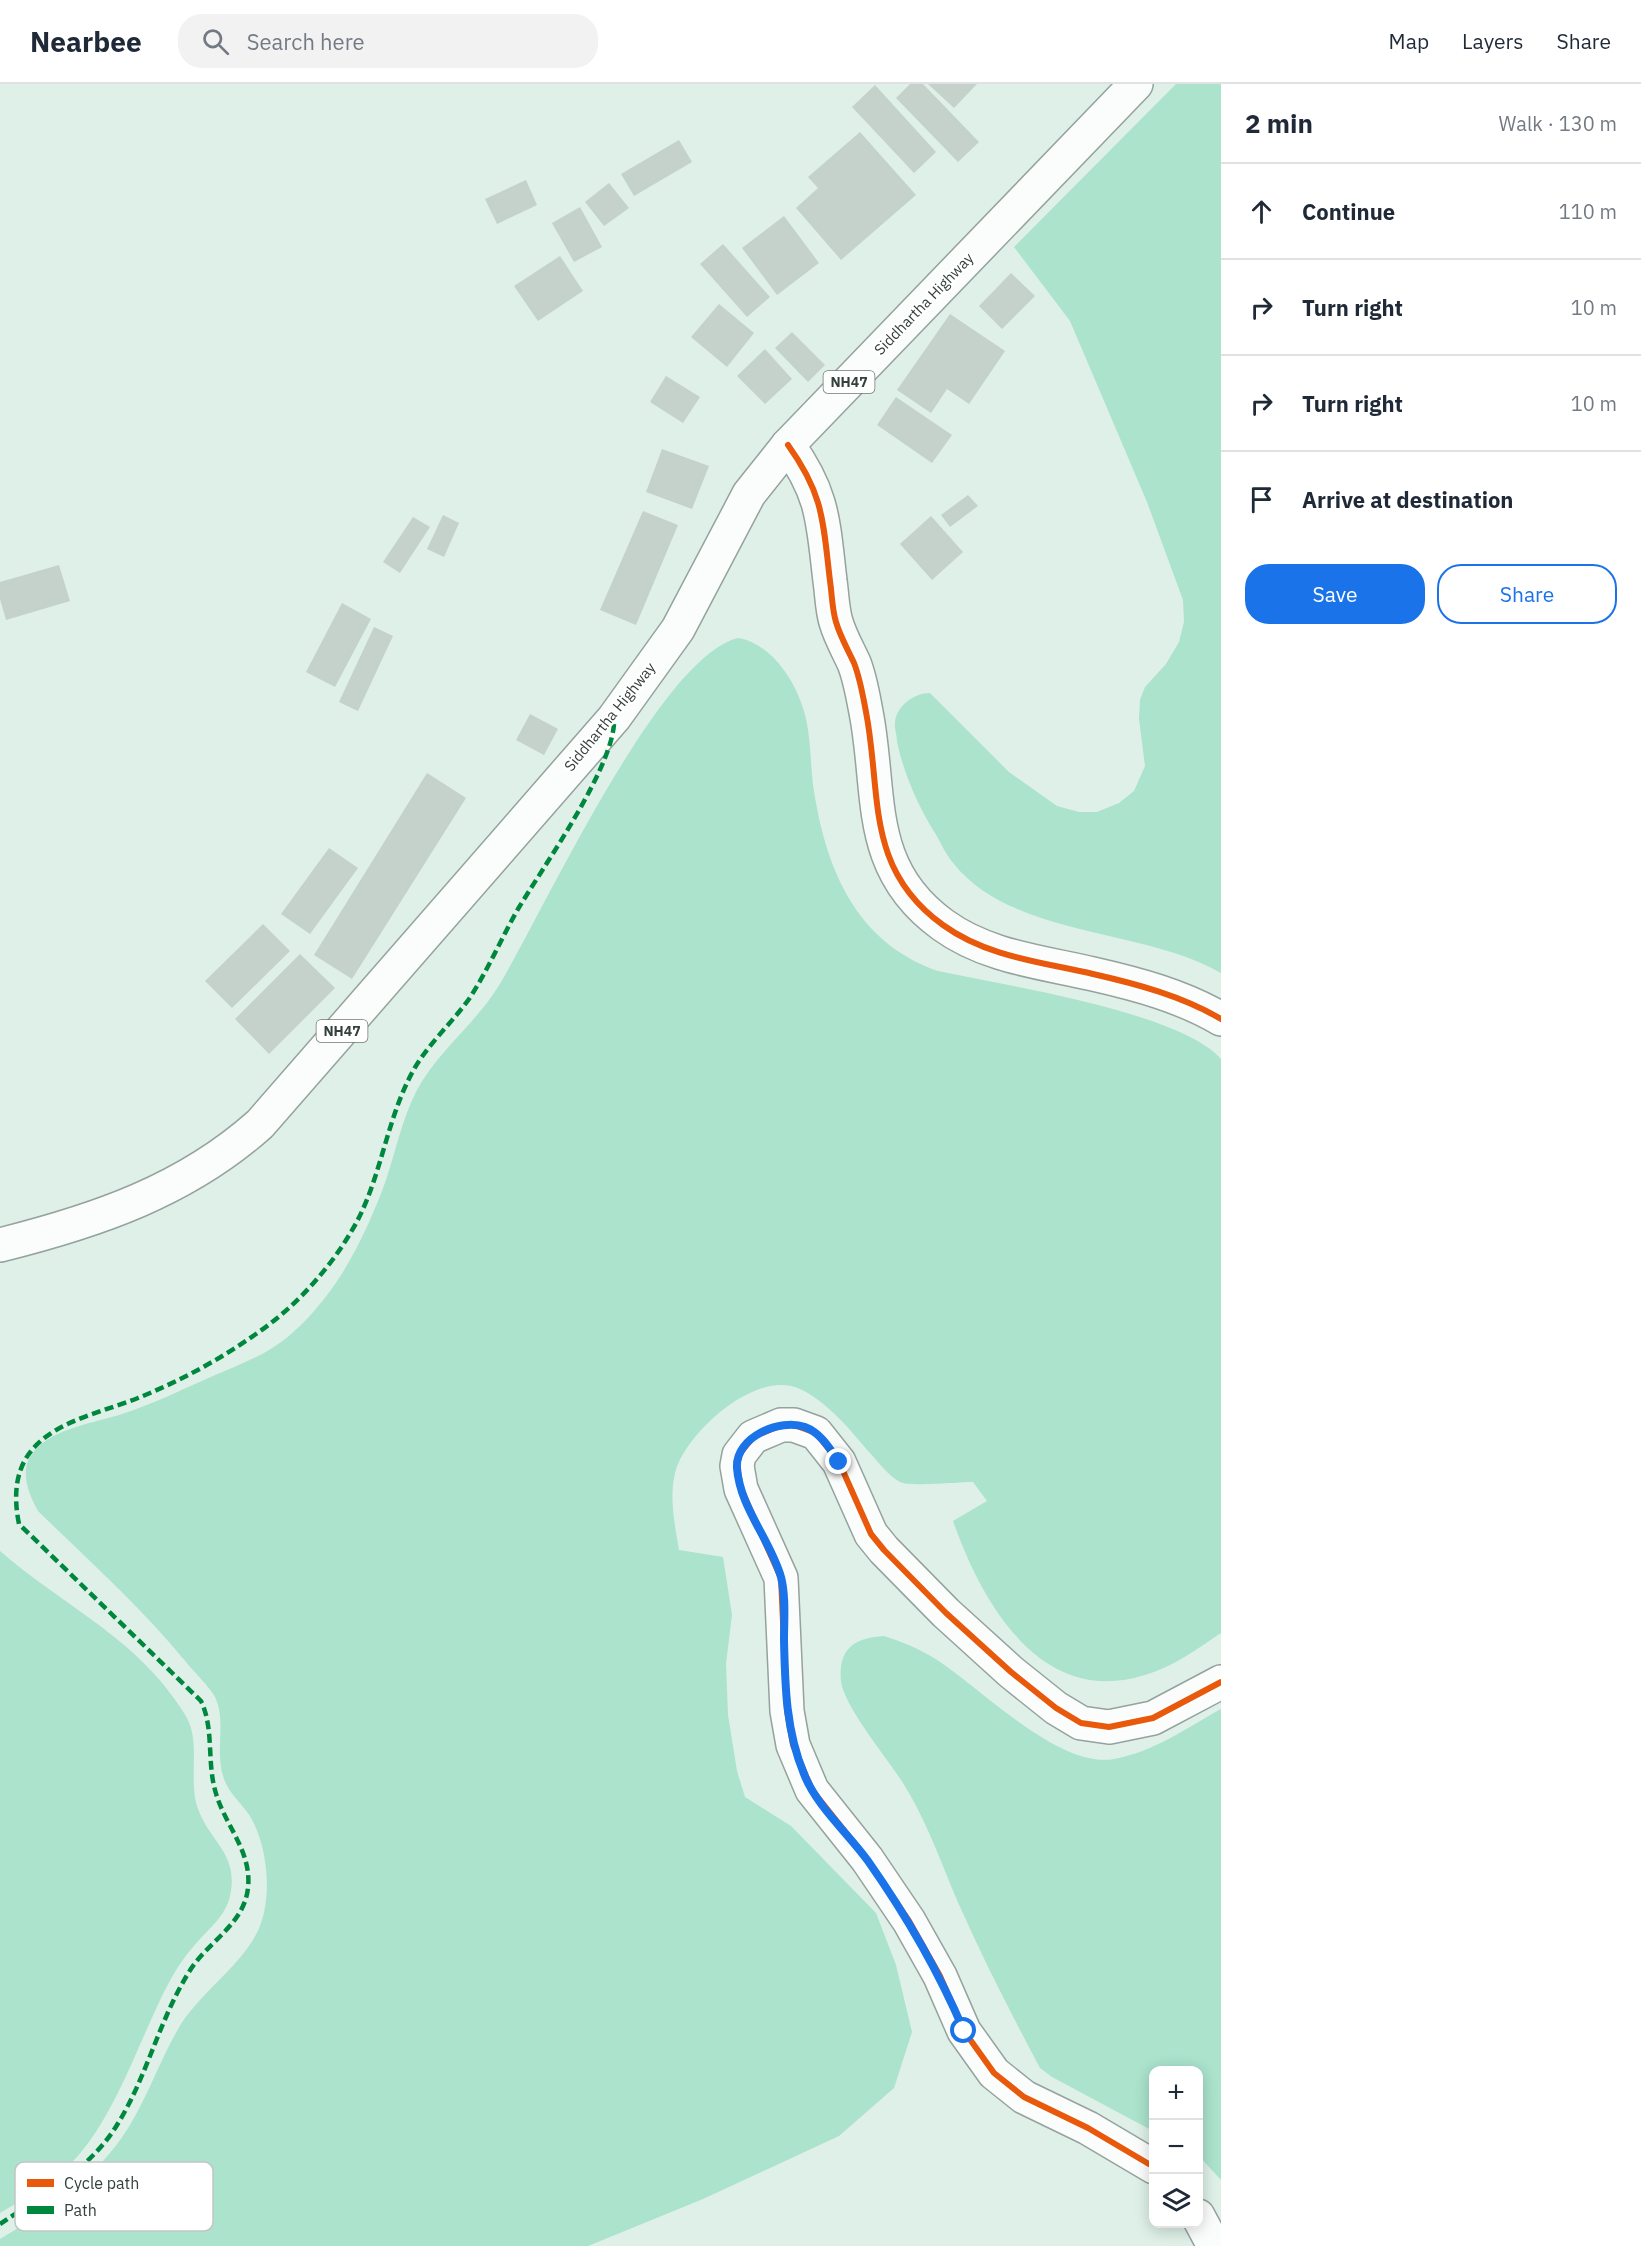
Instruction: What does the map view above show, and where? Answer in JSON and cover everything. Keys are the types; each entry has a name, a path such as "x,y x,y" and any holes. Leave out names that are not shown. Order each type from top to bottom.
{"main road":[{"name":"Siddhartha Highway","path":"0,1245 67,1228 156,1194 192,1174 241,1141 260,1124 614,718 678,629 749,494 788,445 1136,84"},
{"path":"788,445 807,472 820,506 836,621 855,666 866,711 875,808 883,842 896,874 916,901 942,925 992,951 1154,990 1221,1019"},
{"path":"1149,2164 1088,2128 1024,2097 994,2073 964,2031 940,1976 909,1921 867,1859 812,1790 793,1745 787,1712 781,1578 741,1489 737,1466 739,1455 753,1437 782,1425 795,1425 816,1433 839,1462 871,1534 884,1550 946,1613 1011,1672 1056,1708 1082,1723 1109,1727 1153,1718 1221,1682"},
{"path":"1203,2225 1214,2246"}],"green space":[{"path":"1176,84 1221,84 1221,973 1190,958 1155,947 1044,919 1009,906 979,888 951,860 923,812 903,765 895,727 896,717 902,706 918,695 930,693 1009,772 1057,806 1079,812 1097,812 1119,803 1134,791 1145,766 1139,719 1140,700 1145,687 1166,664 1179,642 1184,622 1183,600 1147,502 1070,321 1014,247"},
{"path":"738,638 760,647 787,674 806,717 818,815 836,872 848,897 865,921 885,941 909,958 938,971 1088,1003 1169,1027 1200,1042 1221,1059 1221,1633 1184,1657 1145,1675 1108,1681 1075,1676 1046,1662 1021,1641 999,1614 965,1553 953,1521 987,1501 973,1482 923,1484 900,1482 884,1469 829,1409 800,1389 783,1385 764,1388 744,1396 725,1408 708,1423 681,1457 673,1483 673,1512 679,1550 723,1557 732,1615 726,1664 728,1715 737,1771 745,1797 791,1826 876,1913 896,1965 912,2032 894,2088 839,2136 703,2199 588,2246 0,2246 0,2239 15,2229 213,2231 213,2162 101,2162 122,2138 134,2118 171,2042 186,2017 234,1965 254,1938 264,1911 267,1883 264,1854 256,1828 250,1816 226,1784 221,1769 220,1717 215,1697 151,1622 38,1511 26,1481 30,1457 43,1443 64,1431 143,1407 264,1353 298,1328 318,1306 343,1272 367,1227 386,1180 407,1112 417,1090 435,1063 479,1013 498,987 605,792 639,737 674,690 707,655"},
{"path":"0,1551 135,1654 155,1674 181,1708 190,1724 193,1738 195,1799 204,1821 228,1861 232,1885 223,1913 187,1954 172,1976 128,2072 106,2116 93,2136 72,2162 15,2162 15,2204 0,2213"},
{"path":"884,1636 922,1651 1044,1739 1092,1759 1114,1759 1142,1751 1221,1709 1221,2180 1203,2160 1203,2066 1149,2066 1149,2129 1052,2077 1040,2068 961,1909 909,1792 857,1716 843,1691 841,1670 842,1660 846,1653 857,1642"}],"building":[{"path":"910,84 923,84 979,142 958,162 896,98"},
{"path":"928,84 977,84 954,108"},
{"path":"875,85 936,152 914,173 852,107"},
{"path":"860,132 916,195 841,260 796,208 818,188 808,177"},
{"path":"679,140 692,162 634,196 621,174"},
{"path":"526,180 537,205 497,224 485,199"},
{"path":"609,183 629,208 604,226 585,202"},
{"path":"580,207 602,247 574,262 552,223"},
{"path":"784,216 819,263 777,295 742,248"},
{"path":"723,244 770,297 747,317 700,264"},
{"path":"560,256 583,291 538,321 514,286"},
{"path":"1011,273 1035,296 1002,329 979,306"},
{"path":"719,304 754,333 727,367 691,337"},
{"path":"950,314 1005,351 969,404 947,389 931,413 897,390"},
{"path":"792,332 825,365 808,382 775,348"},
{"path":"765,349 792,379 765,404 737,376"},
{"path":"666,376 700,397 683,423 650,402"},
{"path":"896,397 952,435 932,463 877,425"},
{"path":"662,449 709,466 692,509 646,492"},
{"path":"968,495 978,506 950,527 941,515"},
{"path":"643,511 678,525 636,625 600,610"},
{"path":"443,515 459,523 444,557 427,549"},
{"path":"931,516 963,552 932,580 900,544"},
{"path":"413,517 430,527 400,573 383,562"},
{"path":"59,565 70,601 6,620 0,599 0,582"},
{"path":"342,603 371,619 335,687 306,672"},
{"path":"374,627 393,636 358,711 339,702"},
{"path":"530,714 558,729 544,755 516,740"},
{"path":"427,773 466,798 352,979 314,955"},
{"path":"329,848 358,868 310,934 281,914"},
{"path":"263,924 290,951 232,1008 205,981"},
{"path":"300,954 335,988 269,1054 235,1019"}],"marked path":[{"path":"86,2162 106,2140 127,2107 169,2009 189,1972 240,1913 248,1888 248,1874 242,1850 215,1790 208,1722 201,1701 19,1524 16,1493 21,1468 33,1449 49,1434 69,1423 169,1384 242,1344 284,1313 321,1275 342,1247 361,1213 396,1111 413,1071 469,999 518,909 592,787 612,737 614,718"},
{"path":"0,2224 15,2214"}],"cycle path":[{"path":"788,445 809,479 820,510 834,612 861,687 871,742 881,828 888,854 900,879 918,903 943,925 960,936 996,951 1143,987 1175,997 1221,1019"},
{"path":"1149,2164 1088,2128 1024,2097 994,2073 964,2031 940,1976 909,1921 867,1859 812,1790 793,1745 787,1711 781,1578 741,1489 737,1466 739,1455 753,1437 781,1425 794,1425 816,1433 839,1462 871,1534 884,1550 946,1613 1011,1672 1056,1708 1081,1723 1109,1727 1153,1718 1221,1682"}],"route":[{"path":"839,1462 816,1433 806,1427 782,1425 753,1437 739,1455 737,1466 741,1489 781,1578 784,1600 787,1712 793,1745 804,1776 812,1790 867,1859 909,1921 940,1976 964,2031"}]}
